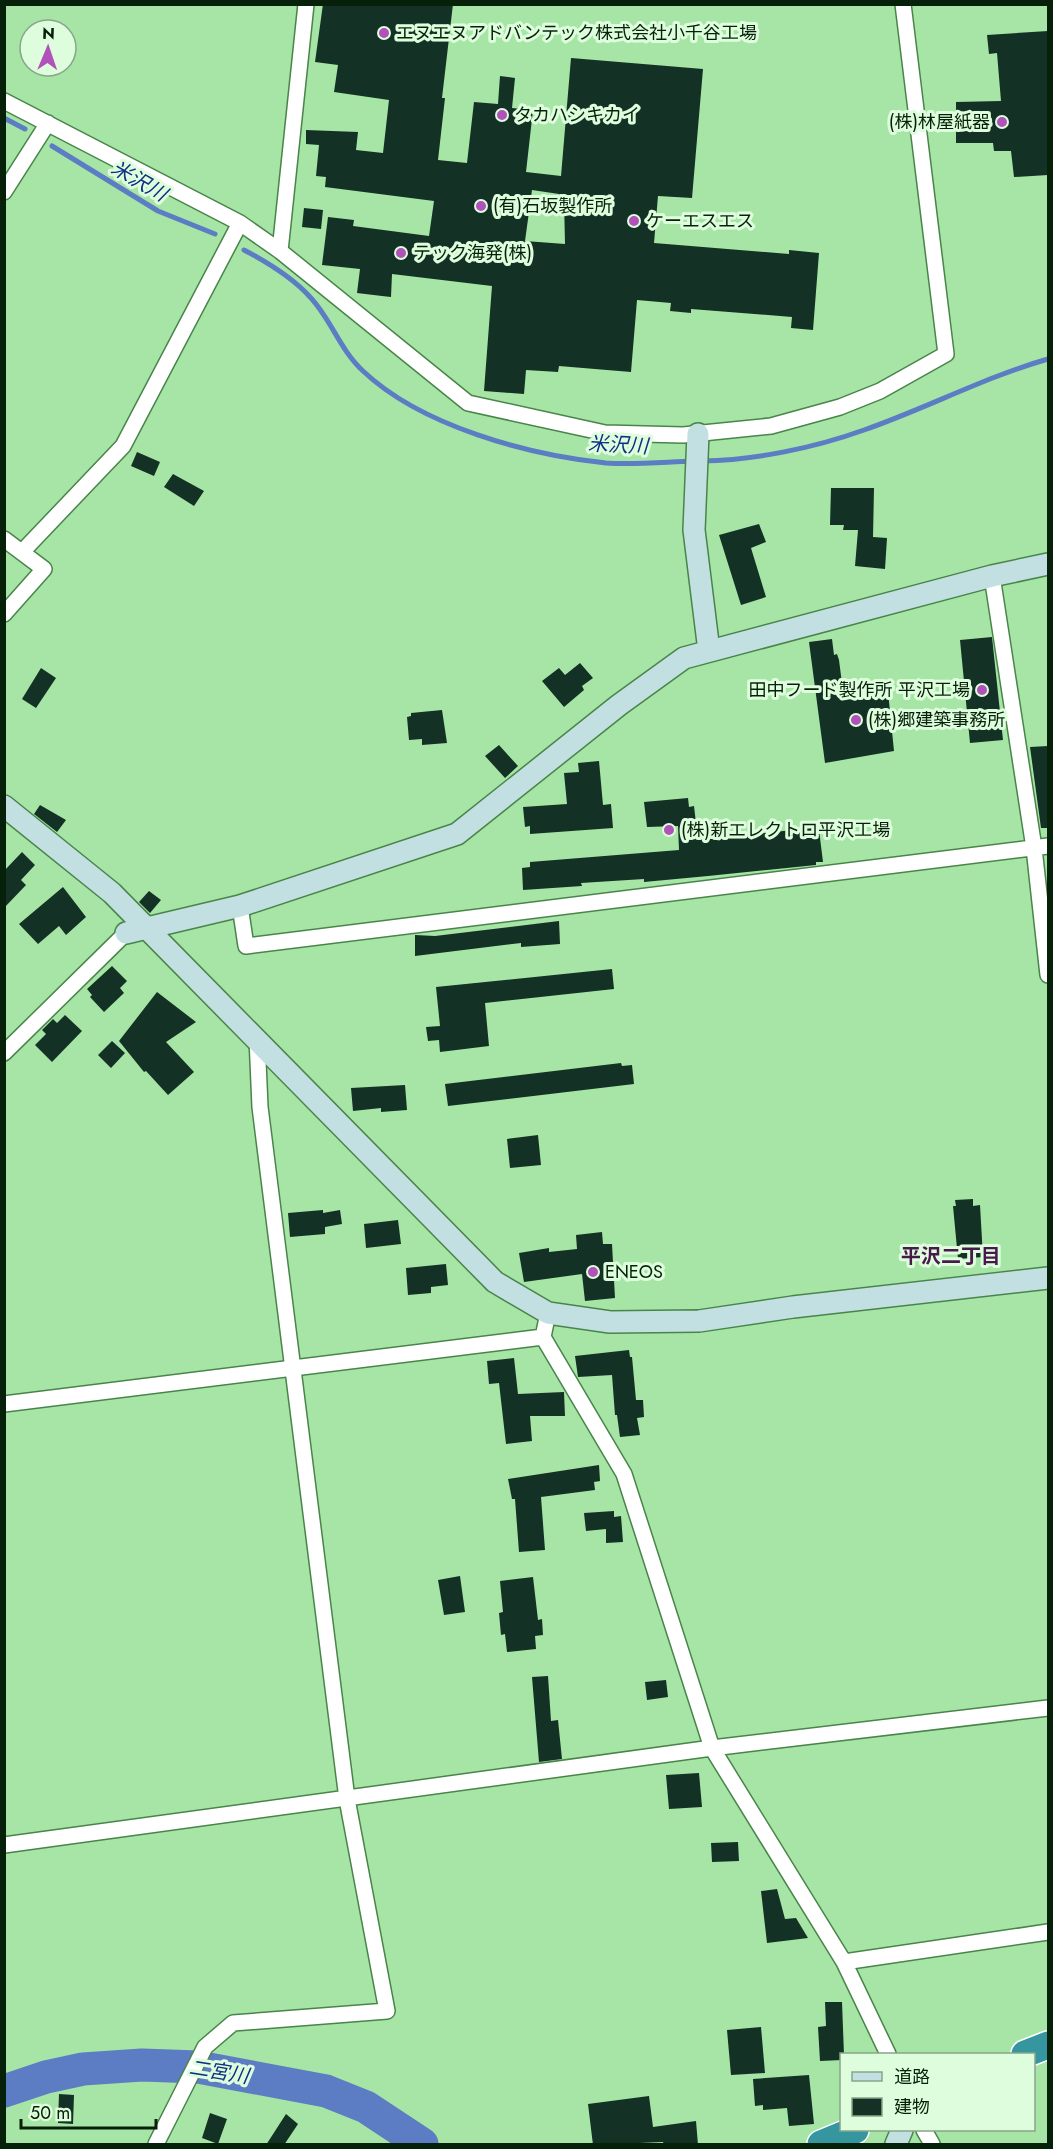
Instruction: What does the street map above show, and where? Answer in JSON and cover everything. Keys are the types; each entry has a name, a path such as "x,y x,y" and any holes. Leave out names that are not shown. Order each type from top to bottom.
{"highway":[{"path":"1030,2053 1048,2045"},
{"path":"821,2145 853,2131"}],"street":[{"path":"280,251 306,4"},
{"path":"4,101 240,223 280,251 468,403 605,433 698,434 771,426 840,407 880,391 946,354 903,4"},
{"path":"4,192 48,123"},
{"path":"21,552 123,446 240,223"},
{"path":"698,434 694,530 709,651"},
{"path":"4,539 44,569 4,614"},
{"path":"4,1053 126,933 240,906 457,834 619,705 684,658 992,576 1048,564"},
{"path":"992,576 1041,847 1048,975"},
{"path":"4,806 112,893 495,1282 548,1313 610,1322 699,1321 793,1307 1048,1278"},
{"path":"240,906 246,946 1041,847"},
{"path":"156,2145 205,2047 233,2023 387,2012 347,1799 260,1107 257,1038"},
{"path":"548,1313 543,1337 624,1474 712,1748 844,1962 887,2053"},
{"path":"4,1404 294,1366 543,1337"},
{"path":"4,1845 712,1748 1048,1708"},
{"path":"844,1962 1048,1932"},
{"path":"896,2145 902,2131"},
{"path":"925,2131 932,2145"}],"building":[{"path":"323,4 453,4 442,98 445,98 438,160 467,163 474,102 498,104 500,76 515,78 512,108 533,110 526,172 561,176 571,58 703,69 692,198 658,196 654,243 789,254 789,250 819,253 813,330 791,328 792,317 691,309 691,313 670,311 671,303 637,300 631,372 559,366 558,372 526,370 524,394 484,391 492,286 392,274 391,297 357,293 360,269 322,265 328,217 354,220 353,226 429,236 434,201 325,187 326,177 316,176 319,145 306,144 306,130 358,132 356,150 383,153 389,100 334,92 338,65 315,62","holes":["532,190 559,194 559,198 564,199 565,244 525,241"]},
{"path":"1048,31 1048,175 1014,177 1011,151 994,151 993,143 956,143 956,102 1001,101 997,53 989,54 987,35"},
{"path":"304,208 323,210 321,229 302,227"},
{"path":"137,452 160,462 154,476 131,466"},
{"path":"173,474 204,491 194,506 164,487"},
{"path":"831,488 874,488 873,537 887,538 885,569 855,566 858,530 843,530 844,525 830,525"},
{"path":"759,524 766,542 751,548 766,597 741,605 719,535"},
{"name":"田中フード製作所 平沢工場","path":"992,637 1003,740 970,743 960,640"},
{"name":"(株)郷建築事務所","path":"832,639 834,655 837,654 839,660 844,699 872,695 872,682 887,682 894,751 825,763 809,642"},
{"path":"580,663 593,678 582,686 584,690 564,707 542,681 559,668 565,675"},
{"path":"41,668 56,678 36,708 22,699"},
{"path":"442,710 447,743 422,745 422,739 409,740 407,717 411,716 411,713"},
{"path":"499,745 518,766 505,778 485,756"},
{"path":"1048,746 1048,828 1041,828 1030,747"},
{"path":"599,761 603,805 611,804 613,828 530,834 530,826 525,827 523,807 567,804 564,773 579,772 578,763"},
{"path":"688,798 689,807 694,806 698,840 812,828 812,830 819,830 823,862 816,862 816,865 644,882 644,879 581,883 582,886 523,890 522,868 530,867 530,862 679,850 678,826 647,827 644,802"},
{"path":"40,805 66,820 57,832 34,814"},
{"path":"22,852 35,865 21,880 26,885 4,908 4,871"},
{"path":"63,887 86,917 66,935 59,926 38,944 19,924"},
{"path":"149,891 161,900 150,913 139,902"},
{"path":"559,921 560,944 521,947 521,943 415,956 415,935 435,936"},
{"path":"112,966 127,981 120,988 124,993 104,1012 90,997 92,995 87,989"},
{"path":"612,969 614,989 485,1003 489,1046 440,1052 439,1040 428,1041 426,1027 440,1026 436,987"},
{"path":"157,992 196,1022 166,1042 194,1072 168,1095 146,1071 144,1072 119,1041"},
{"path":"65,1015 82,1031 52,1062 35,1045 46,1034 42,1030 53,1019 57,1023"},
{"path":"112,1041 125,1053 111,1068 98,1055"},
{"path":"621,1063 622,1066 632,1065 634,1084 448,1106 445,1084"},
{"path":"405,1085 407,1110 381,1112 381,1108 353,1111 351,1088"},
{"path":"538,1135 541,1165 510,1168 507,1139"},
{"path":"973,1199 973,1206 980,1205 983,1257 958,1259 953,1206 956,1206 955,1200"},
{"path":"323,1210 323,1213 340,1210 342,1224 325,1227 325,1234 290,1237 288,1213"},
{"path":"398,1220 401,1244 366,1248 364,1224"},
{"path":"602,1232 603,1244 612,1244 615,1298 585,1301 582,1274 524,1282 519,1253 549,1248 549,1252 577,1249 576,1235"},
{"path":"446,1264 448,1285 431,1287 431,1293 408,1295 406,1268"},
{"path":"629,1350 630,1357 632,1357 636,1400 643,1400 644,1417 637,1418 640,1435 620,1437 617,1415 615,1415 612,1375 578,1377 575,1356"},
{"path":"514,1358 518,1394 564,1392 565,1416 530,1416 532,1441 506,1444 499,1383 489,1384 487,1361"},
{"path":"599,1465 600,1481 594,1482 595,1490 541,1497 545,1550 519,1552 515,1499 512,1499 508,1479"},
{"path":"614,1511 614,1517 621,1516 623,1542 606,1543 606,1529 586,1531 584,1513"},
{"path":"460,1576 465,1612 444,1615 438,1580"},
{"path":"533,1577 538,1620 542,1619 543,1635 535,1636 536,1649 507,1652 505,1634 501,1635 499,1613 503,1612 500,1581"},
{"path":"548,1676 551,1721 558,1720 562,1759 539,1762 532,1677"},
{"path":"666,1680 668,1697 647,1700 645,1682"},
{"path":"699,1773 702,1807 669,1809 666,1775"},
{"path":"738,1842 739,1861 712,1862 711,1843"},
{"path":"777,1889 785,1919 796,1918 808,1938 767,1943 761,1891"},
{"path":"825,2002 842,2002 844,2053 840,2053 840,2060 820,2061 818,2027 826,2026"},
{"path":"761,2027 765,2073 731,2075 727,2030"},
{"path":"809,2075 814,2124 789,2126 787,2108 763,2110 763,2105 755,2106 753,2079"},
{"path":"59,2094 74,2095 73,2124 58,2123"},
{"path":"649,2096 653,2127 696,2121 698,2145 664,2145 663,2142 593,2145 588,2104"},
{"path":"210,2113 227,2119 218,2144 202,2138"},
{"path":"286,2114 298,2124 284,2145 266,2145"}],"waterway":[{"name":"米沢川","path":"4,118 25,129"},
{"name":"米沢川","path":"52,146 158,211 215,234"},
{"name":"米沢川","path":"244,250 279,271 303,290 324,315 348,354 363,371 414,407 445,422 510,445 576,459 617,464 693,461"},
{"name":"米沢川","path":"702,461 763,455 845,436 1048,359"},
{"name":"二宮川","path":"4,2091 46,2077 83,2069 142,2065 198,2067 326,2091 366,2107 422,2144"}],"place":[{"name":"エヌエヌアドバンテック株式会社小千谷工場","path":"384,33"},
{"name":"タカハシキカイ","path":"502,115"},
{"name":"(株)林屋紙器","path":"1002,122"},
{"name":"(有)石坂製作所","path":"481,206"},
{"name":"ケーエスエス","path":"634,221"},
{"name":"テック海発(株)","path":"401,253"},
{"name":"田中フード製作所 平沢工場","path":"982,690"},
{"name":"(株)郷建築事務所","path":"856,720"},
{"name":"(株)新エレクトロ平沢工場","path":"669,830"},
{"name":"ENEOS","path":"593,1272"}],"district":[{"name":"平沢二丁目","path":"951,1256"}]}
